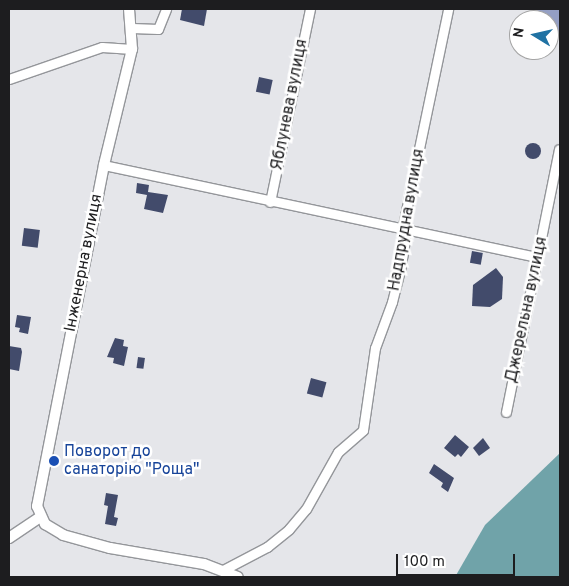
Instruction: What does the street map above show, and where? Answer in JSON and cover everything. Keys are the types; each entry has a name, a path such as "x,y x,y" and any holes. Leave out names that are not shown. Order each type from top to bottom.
{"street":[{"name":"Інженерна вулиця","path":"40,517 37,495 104,165 132,49 132,28 129,9"},
{"path":"132,28 158,29 166,9"},
{"name":"Яблунева вулиця","path":"270,202 310,9"},
{"name":"Надпрудна вулиця","path":"223,570 267,547 289,529 306,509 338,452 363,430 374,348 392,302 401,265 405,239 402,230 448,9"},
{"path":"9,79 102,47 132,49"},
{"name":"Джерельна вулиця","path":"506,412 536,257 540,251 560,149"},
{"path":"104,165 270,202 536,257"},
{"path":"9,545 12,537 40,517 53,530 76,538 223,570 238,577"}],"shaded area":[{"path":"560,9 560,32 559,10 537,10"},
{"path":"560,453 560,577 455,577 485,525"}],"building":[{"path":"182,9 207,9 204,26 180,20"},
{"path":"259,77 273,80 270,95 256,92"},
{"path":"530,143 536,143 541,148 539,157 530,159 525,154 525,148"},
{"path":"137,183 149,185 148,192 168,195 163,213 144,209 147,195 136,193"},
{"path":"24,228 40,230 38,248 22,246"},
{"path":"472,251 483,253 481,265 470,263"},
{"path":"496,268 503,277 502,299 490,307 472,306 473,285"},
{"path":"17,315 31,317 28,334 19,332 20,328 15,327"},
{"path":"115,338 124,340 123,346 128,347 124,366 113,363 114,358 107,357"},
{"path":"9,346 21,348 19,371 9,369"},
{"path":"138,357 145,358 143,369 136,368"},
{"path":"311,378 326,382 322,398 307,393"},
{"path":"455,435 469,447 461,457 458,454 455,457 444,448"},
{"path":"483,438 490,448 479,456 473,448"},
{"path":"434,464 454,478 448,492 441,487 443,483 429,473"},
{"path":"106,493 118,495 114,517 118,518 116,526 105,524 108,506 104,505"}],"place":[{"name":"Поворот до санаторію \"Роща\"","path":"54,461"}]}
